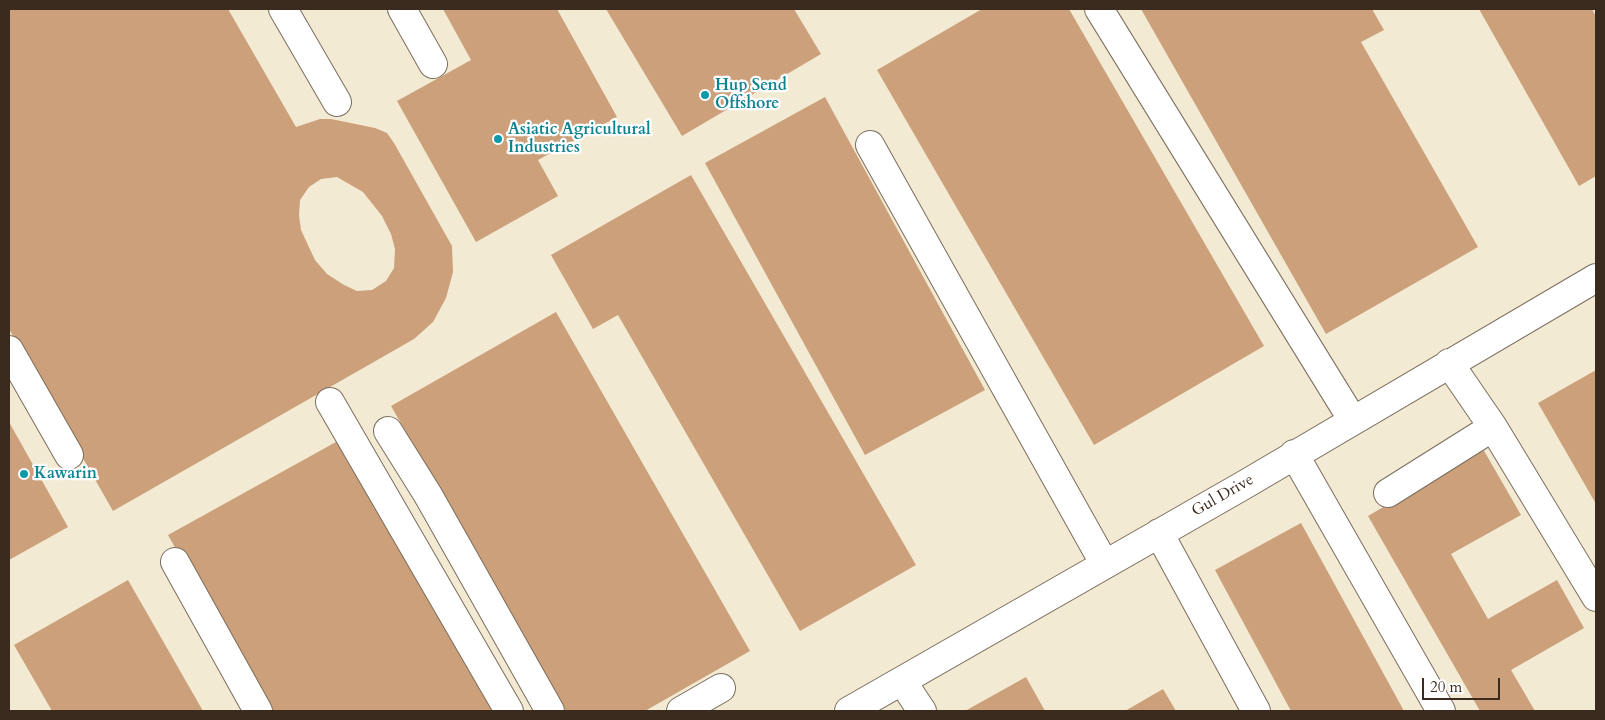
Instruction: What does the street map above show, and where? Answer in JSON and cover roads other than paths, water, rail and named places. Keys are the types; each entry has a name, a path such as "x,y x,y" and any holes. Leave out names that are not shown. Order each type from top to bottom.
{"street":[{"path":"283,9 337,102"},
{"path":"402,9 433,64"},
{"path":"1099,9 1352,420"},
{"path":"870,145 1104,563"},
{"name":"Gul Drive","path":"849,711 1596,278"},
{"path":"9,350 69,455"},
{"path":"1449,363 1493,428 1596,596"},
{"path":"330,402 509,711"},
{"path":"1388,493 1493,428"},
{"path":"388,431 428,495 550,711"},
{"path":"1294,454 1441,711"},
{"path":"1159,533 1256,711"},
{"path":"175,562 258,711"},
{"path":"902,681 922,711"},
{"path":"680,711 721,688"}],"place":[{"name":"Hup Send Offshore","path":"705,95"},
{"name":"Asiatic Agricultural Industries","path":"498,139"},
{"name":"Kawarin","path":"24,474"}]}
